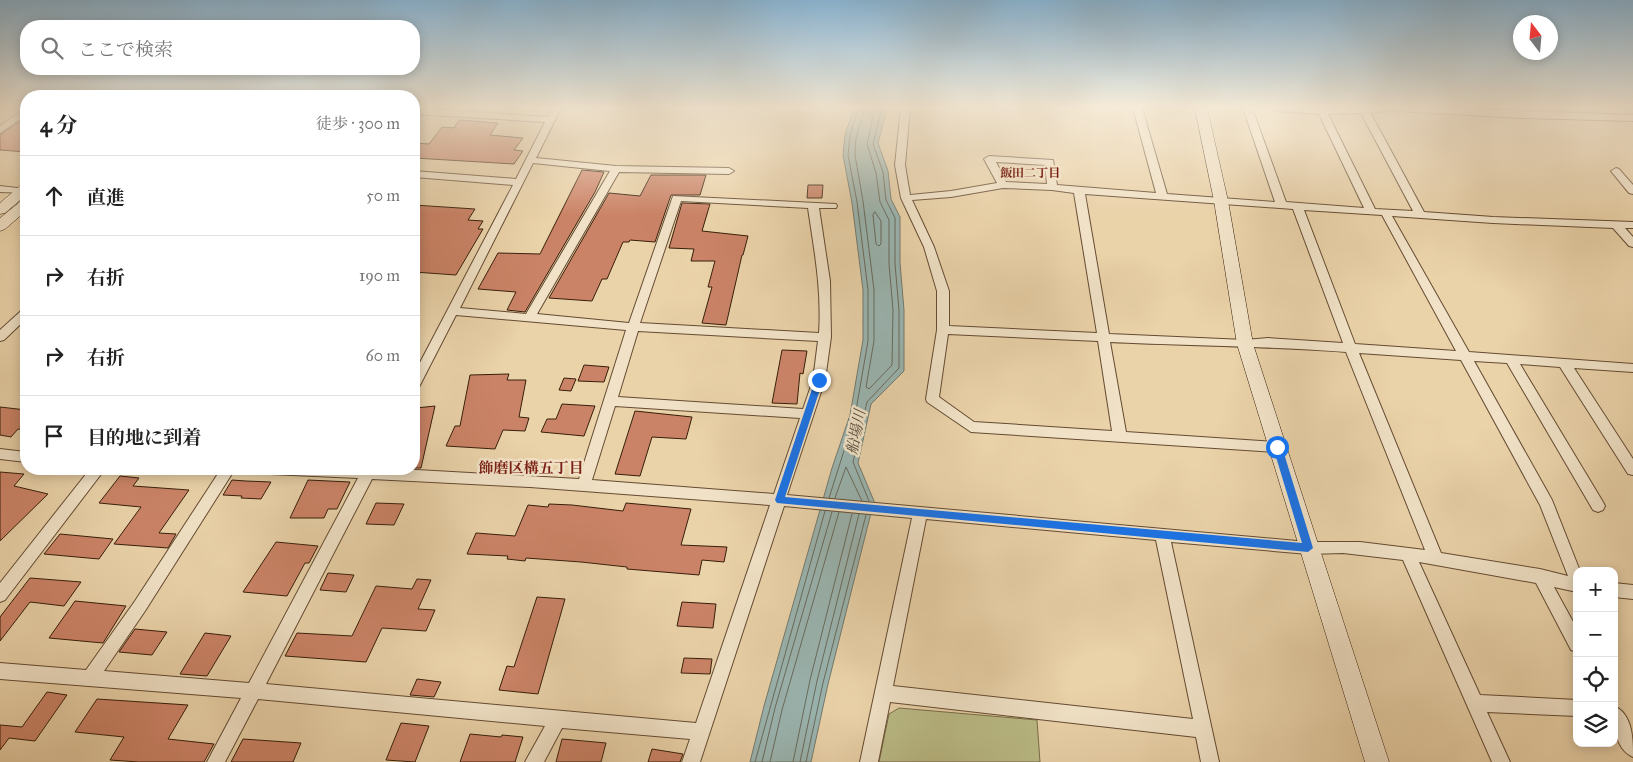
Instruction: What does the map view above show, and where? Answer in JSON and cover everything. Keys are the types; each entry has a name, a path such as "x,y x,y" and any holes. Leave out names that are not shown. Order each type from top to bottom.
{"street":[{"path":"420,374 539,144"},
{"path":"902,144 900,165 906,198 929,246 943,291 944,330 932,399 971,427 1277,447"},
{"path":"1147,144 1162,196"},
{"path":"1209,144 1221,200 1245,344 1377,762"},
{"path":"1260,144 1281,204"},
{"path":"1338,144 1371,211"},
{"path":"1382,144 1420,214"},
{"path":"1003,185 990,159 1050,162 1052,187"},
{"path":"531,160 616,168 729,172"},
{"path":"530,318 616,168"},
{"path":"1616,171 1633,191"},
{"path":"420,174 518,182"},
{"path":"906,198 951,194 1003,185 1493,220 1633,225"},
{"path":"0,189 20,193"},
{"path":"1079,191 1120,437"},
{"path":"0,210 20,197"},
{"path":"584,486 633,328 677,198 832,206"},
{"path":"0,226 20,200"},
{"path":"1297,205 1351,348 1436,559"},
{"path":"691,762 819,380 825,337 824,273 813,206"},
{"path":"1385,212 1547,504 1573,571"},
{"path":"1616,224 1633,244"},
{"path":"453,311 633,328 825,337"},
{"path":"0,337 20,319"},
{"path":"944,330 1245,344 1268,342 1633,368"},
{"path":"1511,359 1598,506"},
{"path":"1564,363 1633,470"},
{"path":"611,401 808,414"},
{"path":"0,454 20,455"},
{"path":"420,474 901,510 1308,548 1331,546 1408,554 1540,576 1573,585"},
{"path":"1,593 93,475"},
{"path":"91,677 140,606 224,475"},
{"path":"216,762 366,475"},
{"path":"869,762 920,513"},
{"path":"1162,535 1210,762"},
{"path":"1408,554 1501,762"},
{"path":"1540,576 1573,638"},
{"path":"1618,590 1633,592"},
{"path":"0,671 254,691 700,732"},
{"path":"883,693 1203,730"},
{"path":"1474,703 1573,708"},
{"path":"534,762 558,719"},
{"path":"1618,721 1633,748"}],"green space":[{"path":"899,708 1037,720 1040,762 879,762 889,714"}],"water":[{"name":"船場川","path":"844,144 878,144 888,171 891,199 900,217 900,263 904,310 904,371 871,404 858,463 874,501 828,684 811,762 750,762 764,706 832,468 850,415 863,340 863,290 852,203 843,155"}],"building":[{"path":"0,144 20,144 20,152 0,150"},
{"path":"420,144 519,144 514,150 523,151 514,164 420,158"},
{"path":"582,170 604,172 595,192 525,312 507,310 516,292 478,289 498,253 540,254"},
{"path":"651,175 706,175 700,195 671,195 655,242 630,240 629,242 623,242 607,279 602,279 592,301 549,298 609,193 640,196"},
{"path":"808,185 823,185 822,198 807,198"},
{"path":"682,203 710,204 702,231 748,236 726,325 702,323 712,287 708,287 715,261 691,261 694,249 669,248"},
{"path":"420,205 475,209 468,220 483,221 478,229 483,229 456,275 420,272"},
{"path":"782,350 807,351 803,374 800,373 797,404 772,403"},
{"path":"584,365 609,367 604,382 578,381"},
{"path":"509,374 507,380 526,380 519,417 529,418 525,431 503,430 495,449 446,446 455,426 460,426 470,375"},
{"path":"564,378 576,379 571,391 559,390"},
{"path":"562,404 595,406 584,436 541,432 547,419 556,419"},
{"path":"435,406 421,468 420,468 420,408"},
{"path":"0,407 20,409 20,429 11,437 0,435"},
{"path":"635,411 692,417 686,439 652,437 640,476 615,474"},
{"path":"0,472 20,474 23,475 14,486 48,494 0,541"},
{"path":"120,476 139,478 133,486 189,490 159,533 176,534 168,548 114,544 141,507 99,503"},
{"path":"232,480 271,482 261,499 241,498 242,496 223,495"},
{"path":"308,480 350,482 337,509 328,509 324,518 290,518"},
{"path":"376,503 404,504 394,525 366,524"},
{"path":"626,503 691,509 681,545 727,547 724,562 702,560 699,575 627,569 627,567 581,562 526,558 525,561 507,559 508,556 467,554 476,533 515,536 528,505 548,507 549,504 572,505 623,511"},
{"path":"60,534 113,539 99,559 44,554"},
{"path":"276,542 318,546 309,563 305,563 287,596 243,592"},
{"path":"328,573 354,575 346,592 320,590"},
{"path":"30,578 81,582 64,606 30,602 0,641 0,617"},
{"path":"417,579 431,580 418,609 435,610 426,631 382,628 366,662 285,656 297,633 352,636 376,586 412,589"},
{"path":"537,597 565,599 538,694 499,690 507,666 514,667"},
{"path":"75,601 126,606 103,643 49,638"},
{"path":"682,602 716,604 713,628 677,626"},
{"path":"135,629 167,632 152,655 119,652"},
{"path":"205,633 231,636 207,676 180,674"},
{"path":"684,658 712,659 710,674 681,673"},
{"path":"417,679 441,682 434,697 410,695"},
{"path":"47,692 67,695 35,741 9,738 0,750 0,725 22,727"},
{"path":"97,699 188,705 168,739 214,744 204,762 110,760 124,737 75,732"},
{"path":"401,723 429,726 415,762 386,760"},
{"path":"470,734 523,737 515,762 460,762"},
{"path":"243,739 301,743 293,762 231,762"},
{"path":"562,739 606,743 601,762 556,762"},
{"path":"652,749 683,754 680,762 648,762"}],"district":[{"name":"飯田二丁目","path":"1030,173"},
{"name":"飾磨区構五丁目","path":"531,468"}],"route":[{"path":"819,380 780,500 1308,548 1277,447"}]}
